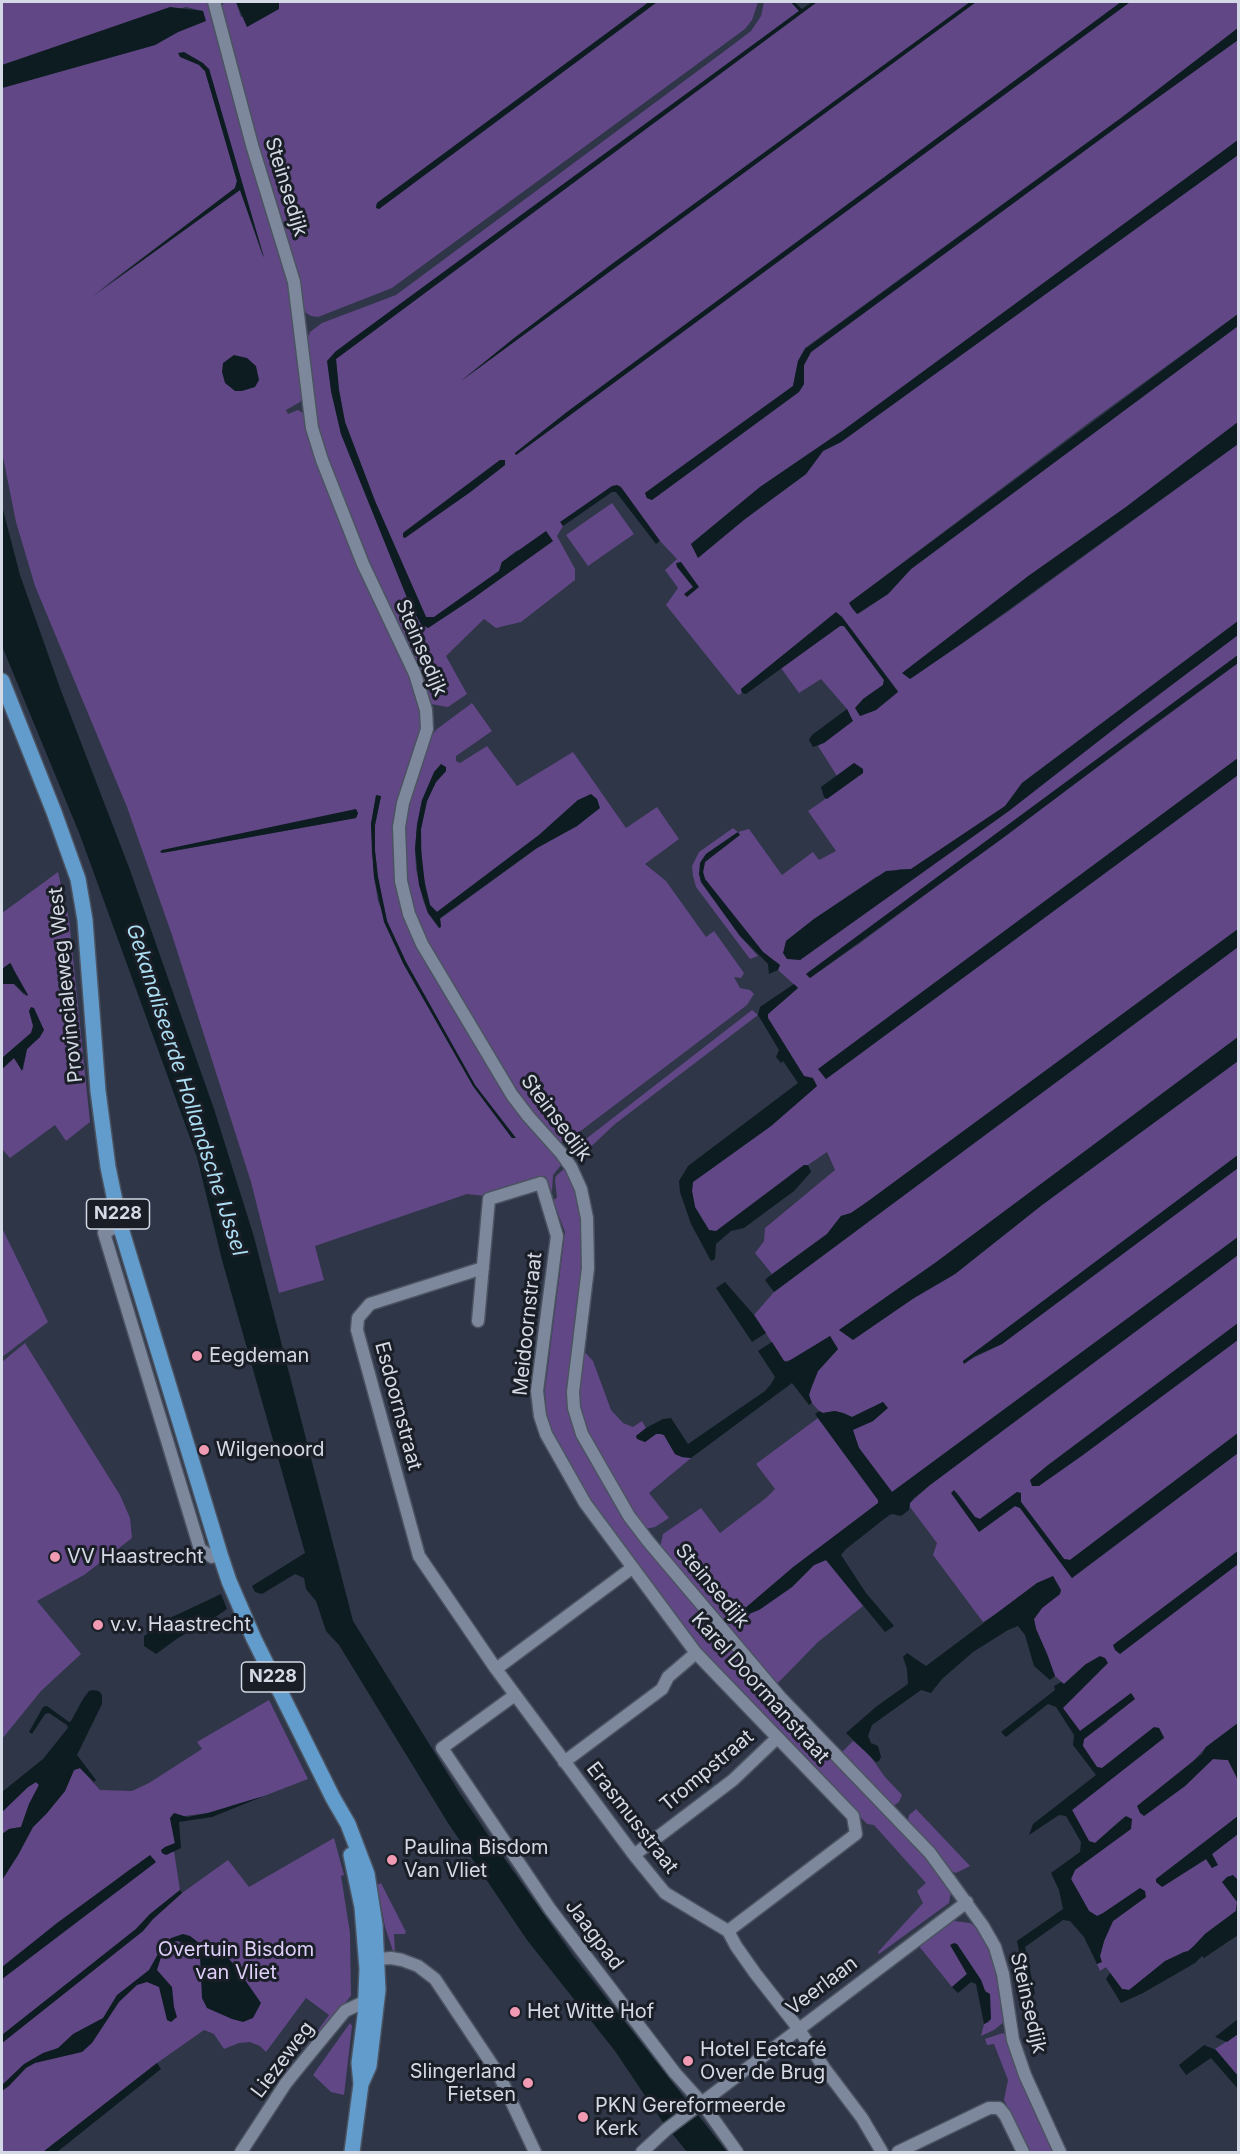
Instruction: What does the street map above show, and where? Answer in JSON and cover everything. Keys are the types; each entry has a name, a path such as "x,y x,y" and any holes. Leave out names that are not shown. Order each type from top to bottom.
{"main road":[{"name":"Provincialeweg West","path":"2,681 62,831 82,893 98,1091 108,1167 120,1225 232,1590 333,1798 357,1880 373,1964"},
{"name":"N228","path":"352,2152 361,2084 359,2063 373,1964"},
{"name":"N228","path":"361,2084 369,2066 375,2027 373,1964"}],"street":[{"name":"Steinsedijk","path":"215,5 252,145 294,282 312,428 363,564 415,674 426,710 427,729 399,827 401,881 409,914 423,944 512,1095 571,1167 581,1190 587,1218 588,1262 573,1392 574,1408 582,1434 629,1516 648,1540 780,1696 930,1853 967,1902 994,1947 1003,1974 1013,2040 1025,2075 1060,2152"},
{"name":"Meidoornstraat","path":"483,1268 489,1199 541,1183 557,1236 537,1391 540,1416 546,1434 585,1503 632,1568"},
{"path":"478,1321 483,1268"},
{"name":"Esdoornstraat","path":"483,1268 370,1304 358,1318 357,1330 419,1556 496,1669"},
{"path":"496,1669 632,1568"},
{"name":"Karel Doormanstraat","path":"632,1568 696,1653 853,1816 856,1834 728,1931"},
{"path":"564,1762 662,1689 668,1677 696,1653"},
{"name":"Erasmusstraat","path":"496,1669 634,1856 665,1893 728,1931 755,1973 798,2028 862,2118 882,2152"},
{"name":"Jaagpad","path":"515,1695 442,1748 550,1909 698,2106 737,2152"},
{"name":"Trompstraat","path":"634,1856 733,1780 777,1738"},
{"name":"Veerlaan","path":"642,2152 667,2129 798,2028 967,1902"},
{"path":"373,1964 391,1958 412,1963 426,1971 435,1980 500,2074 531,2151"},
{"name":"Liezeweg","path":"241,2152 286,2083 345,2012 366,2001"},
{"path":"898,2152 990,2108 999,2108 1005,2115 1023,2152"}],"green space":[{"path":"2,2 209,2 287,267 302,398 300,402 286,410 288,414 298,410 303,413 412,676 423,724 400,802 405,914 562,1164 553,1175 552,1192 545,1176 485,1196 467,1194 315,1246 324,1280 279,1293 251,1182 172,935 127,807 35,586 16,522 2,452 2,88 155,45 205,21 203,11 186,7 2,65","holes":["199,65 209,69 264,257 240,190 97,292 235,188 237,181 205,71","376,796 381,796 375,825 375,851 387,921 406,962 475,1085 515,1138 512,1138 473,1086 403,963 378,901 374,877 371,824","358,813 356,818 162,853"]},
{"path":"224,2 236,2 241,17 279,9 279,2 649,2 377,203 376,207 379,209 657,2 758,2 752,20 745,29 392,288 318,317 306,313 301,303 221,9"},
{"path":"764,2 791,2 799,11 335,352 331,391 341,434 410,605 421,624 428,628 553,541 516,551 502,562 499,571 434,617 426,617 375,501 345,422 336,359 817,2 970,2 612,264 461,381 976,2 1121,2 567,412 515,453 516,455 1130,2 1238,2 1238,28 1121,118 805,348 798,361 793,386 645,493 647,498 652,500 798,392 804,384 804,365 811,352 1238,40 1238,140 845,429 760,487 691,544 698,557 806,474 823,451 841,442 1238,155 1238,314 849,603 858,614 888,594 911,569 1238,326 1238,422 1126,507 1027,577 910,679 1006,613 1238,444 1238,621 1022,783 1006,806 911,869 900,869 876,877 786,941 800,960 899,889 1238,635 1238,655 806,974 810,978 860,943 1238,663 1238,758 819,1070 826,1079 1238,775 1238,929 867,1202 851,1213 841,1216 827,1234 772,1274 755,1253 764,1241 765,1228 835,1170 827,1152 808,1165 804,1165 716,1232 709,1230 695,1207 693,1182 771,1126 817,1086 804,1076 768,1018 768,1014 798,988 778,970 780,965 763,952 705,879 703,872 705,862 738,832 749,829 782,875 813,852 819,860 836,851 808,811 863,773 863,769 854,763 837,776 818,746 852,721 847,709 821,679 799,693 781,668 840,626 844,626 884,680 883,685 863,699 860,716 876,710 898,691 842,617 836,613 741,689 742,693 738,695 666,605 678,588 665,570 677,559 660,541 617,485 561,522 563,526 557,536 575,569 575,580 521,622 496,628 484,619 446,656 467,694 448,707 431,704 366,563 318,434 306,345 310,332 322,323 396,295 751,31 761,16","holes":["500,460 505,465 469,493 403,537 403,533"]},
{"path":"612,503 634,534 588,566 566,535"},
{"path":"472,703 492,731 456,756 456,761 460,763 487,746 517,786 573,752 626,828 657,807 679,839 645,864 666,881 706,937 714,931 744,973 741,978 734,977 740,988 750,990 754,994 747,1005 566,1142 558,1142 515,1092 419,930 405,880 405,816 431,736","holes":["446,767 446,771 436,782 427,801 421,829 422,869 430,905 437,912 539,835 578,800 597,799 599,808 577,826 537,848 440,919 441,926 428,913 423,900 416,869 415,849 422,800"]},
{"path":"733,828 738,832 706,854 700,863 701,882 740,936 758,956 750,959 696,887 693,876 692,866 699,852"},
{"path":"58,872 69,919 90,1122 66,1141 55,1125 10,1158 2,1149 2,1069 14,1058 23,1070 27,1049 40,1037 29,1011 34,1026 31,1033 2,1058 2,984 14,984 25,996 11,963 2,969 2,913"},
{"path":"1238,947 1238,1037 935,1263 839,1330 853,1339 955,1274 1042,1205 1238,1061 1238,1155 963,1363 1002,1344 1238,1168 1238,1237 892,1492 859,1448 852,1430 873,1421 887,1408 883,1402 852,1417 834,1411 823,1413 819,1411 811,1402 809,1395 818,1371 838,1349 830,1336 794,1360 784,1361 754,1315 774,1292"},
{"path":"752,1010 758,1015 615,1124 581,1156 575,1158 573,1156 576,1148 582,1142"},
{"path":"565,1168 577,1191 585,1239 569,1392 626,1517 912,1838 951,1892 949,1903 879,1954 878,1952 923,1903 917,1891 926,1883 874,1825 867,1824 702,1652 586,1499 565,1462 547,1422 545,1390 565,1232 553,1200 557,1198 556,1176"},
{"path":"2,1228 48,1322 2,1357"},
{"path":"1238,1255 1238,1433 1070,1560 1064,1559 1021,1502 1021,1493 1017,1492 980,1519 975,1517 955,1490 979,1532 1015,1506 1020,1508 1072,1578 1238,1453 1238,1551 1114,1646 1120,1653 1238,1564 1238,1723 1206,1747 1144,1816 1185,1786 1213,1759 1228,1760 1238,1780 1238,1816 1205,1843 1162,1887 1206,1859 1212,1868 1212,1854 1238,1834 1238,1880 1232,1875 1237,1902 1236,1911 1205,1934 1188,1952 1184,1952 1129,1990 1122,1989 1106,1967 1100,1971 1097,1964 1101,1962 1100,1956 1104,1941 1113,1921 1146,1897 1097,1916 1089,1911 1071,1879 1075,1870 1125,1816 1095,1843 1089,1841 1072,1810 1164,1737 1159,1728 1102,1768 1097,1767 1082,1746 1084,1739 1108,1721 1095,1721 1080,1731 1062,1708 1086,1664 1064,1684 1055,1676 1036,1629 1034,1619 1042,1608 1060,1594 1052,1577 1037,1583 983,1622 933,1555 937,1543 910,1507 910,1503 930,1485"},
{"name":"VV Haastrecht","path":"25,1343 120,1495 130,1518 132,1538 84,1575 37,1601 81,1654 41,1691 2,1739 2,1362"},
{"path":"581,1348 593,1361 611,1410 623,1423 633,1427 642,1421 646,1428 636,1436 645,1442 656,1434 664,1435 675,1454 691,1458 649,1493 669,1518 655,1527 645,1529 633,1514 595,1452 582,1420 578,1392"},
{"path":"818,1418 878,1500 878,1504 792,1568 759,1610 792,1587 814,1565 826,1560 863,1606 818,1642 776,1685 660,1548 663,1534 701,1508 720,1533 766,1498 775,1489 756,1464"},
{"path":"269,1700 308,1779 264,1796 208,1813 170,1818 175,1844 165,1847 166,1855 174,1851 180,1890 150,1914 136,1929 2,2035 2,1979 156,1862 133,1867 2,1967 2,1880 33,1827 65,1791 74,1770 80,1768 100,1790 132,1791 149,1783 202,1749 197,1742"},
{"path":"853,1741 868,1753 885,1777 902,1795 899,1802 893,1806 840,1754"},
{"path":"36,1782 39,1785 21,1827 9,1829 2,1834 2,1812"},
{"path":"916,1809 970,1866 956,1873 951,1871 908,1820 909,1815"},
{"name":"Overtuin Bisdom van Vliet","path":"334,1838 344,1875 341,1876 350,1933 351,1996 291,2068 329,2015 306,1998 266,2052 260,2046 250,2042 239,2043 224,2049 214,2034 204,2030 157,2063 43,2152 2,2152 2,2043 143,1931 182,1893 228,1860 249,1887"},
{"path":"381,1883 406,1932 405,1934 394,1934 395,1953 405,1953 417,1960 394,1954 385,1927 377,1885"},
{"path":"954,1921 970,1923 977,1928 991,1950 999,1975 1005,2011 1004,2022 981,2036 984,2024 988,2022 989,2001 981,1980 957,1944 951,1945 967,1974 952,1987 918,1945"},
{"path":"350,2023 352,2026 344,2095 331,2092 313,2075"},
{"path":"1003,2033 1007,2036 1056,2152 1030,2152 1004,2100 1008,2080 994,2044 987,2045 985,2039"},
{"path":"1238,2034 1238,2076 1215,2049"},
{"path":"282,2064 290,2069 284,2076 280,2070"}],"water":[{"path":"236,2 279,2 279,9 247,27"},
{"path":"649,2 657,2 379,209 376,208 377,203"},
{"path":"791,2 802,9 812,2 817,2 336,359 345,422 375,501 426,617 434,617 499,571 502,562 546,531 553,541 428,628 421,624 410,605 341,434 327,361 355,337 799,11"},
{"path":"970,2 976,2 461,381 612,264"},
{"path":"1121,2 1130,2 516,455 515,453 567,412"},
{"path":"170,7 203,11 206,21 178,32 155,45 2,88 2,65"},
{"path":"1238,28 1238,40 811,352 804,365 804,384 799,392 652,500 647,498 645,493 793,386 798,361 805,349 1121,118"},
{"path":"184,52 209,69 264,258 240,190 92,297 235,188 237,181 205,71 199,65 180,57 178,53"},
{"path":"1238,140 1238,155 841,442 823,451 806,474 745,519 698,558 691,544 760,487 845,429"},
{"path":"1238,314 1238,326 911,569 888,594 857,614 852,608 849,603"},
{"path":"234,355 247,358 256,366 259,380 255,387 235,391 225,383 222,372 223,363"},
{"path":"1238,422 1238,444 910,679 902,673 1027,577 1126,507"},
{"path":"500,460 505,460 505,465 469,493 405,538 403,537 403,533"},
{"path":"612,486 621,487 660,541 656,544 616,492 612,492 563,526 560,522"},
{"name":"Gekanaliseerde Hollandsche IJssel","path":"2,506 20,575 60,688 130,870 215,1112 254,1237 353,1621 492,1841 574,1957 727,2152 687,2152 662,2121 615,2051 527,1940 448,1823 339,1645 326,1631 316,1601 306,1589 304,1578 295,1574 262,1594 255,1592 252,1586 305,1553 222,1260 197,1157 80,835 2,646"},
{"path":"681,562 699,587 687,597 684,594 693,587 677,567 676,563"},
{"path":"836,612 898,692 876,710 860,716 855,708 863,699 883,685 884,680 844,626 840,626 746,694 742,693 741,689"},
{"path":"1238,621 1238,635 1009,811 800,960 787,959 783,953 786,941 814,919 886,871 911,869 1005,806 1022,783"},
{"path":"1238,655 1238,663 1003,838 810,978 806,974"},
{"path":"847,709 853,721 824,743 813,747 809,740 812,735"},
{"path":"1238,758 1238,775 826,1079 818,1069"},
{"path":"854,763 863,769 863,773 827,799 824,797 821,787"},
{"path":"441,764 446,767 446,771 436,782 427,801 421,829 425,885 430,905 437,912 539,835 578,800 591,794 597,799 600,808 577,826 537,848 440,918 441,927 439,928 428,913 419,885 415,849 422,800 434,772"},
{"path":"376,795 381,796 375,825 375,851 387,921 406,962 475,1085 516,1138 512,1138 473,1086 403,963 384,922 374,877 372,852 371,824"},
{"path":"356,809 358,813 356,818 160,852 162,850"},
{"path":"738,832 740,835 705,862 703,872 705,879 763,952 780,965 778,970 769,974 768,964 740,936 701,882 699,874 700,863 706,854"},
{"path":"1238,929 1238,947 774,1292 765,1280 827,1234 841,1216 851,1213 867,1202"},
{"path":"10,963 27,996 14,984 2,984 2,969"},
{"path":"794,984 798,988 768,1014 768,1018 804,1076 813,1078 817,1086 771,1126 693,1182 695,1207 709,1230 716,1231 804,1165 808,1165 811,1172 794,1191 744,1228 731,1231 716,1244 715,1259 711,1261 691,1224 680,1192 679,1181 688,1166 798,1083 783,1061 781,1063 776,1057 779,1050 758,1015 760,1007"},
{"path":"31,1007 34,1008 44,1030 27,1049 22,1071 14,1058 2,1069 2,1058 31,1033 33,1026 29,1011"},
{"path":"1238,1037 1238,1061 1042,1205 955,1274 914,1298 853,1340 839,1330 935,1263"},
{"path":"1238,1155 1238,1168 1002,1344 975,1356 964,1364 963,1361"},
{"path":"1238,1237 1238,1255 930,1485 914,1498 909,1510 901,1516 892,1514 888,1516 846,1549 841,1555 866,1593 894,1626 885,1632 826,1560 814,1565 792,1587 759,1610 749,1614 744,1609 792,1568 878,1503 815,1414 819,1411 823,1413 835,1411 852,1417 883,1402 888,1408 873,1421 853,1430 859,1448 892,1492"},
{"path":"725,1282 754,1315 766,1333 752,1342 716,1288"},
{"path":"1238,1323 1238,1340 1083,1455 1039,1486 1032,1486 1030,1480 1048,1465"},
{"path":"830,1336 838,1349 818,1371 809,1395 812,1403 809,1405 792,1383 691,1458 675,1454 664,1435 656,1434 645,1442 637,1439 636,1436 646,1428 663,1419 671,1418 688,1444 765,1391 771,1384 775,1377 758,1351 772,1342 787,1362"},
{"path":"1238,1433 1238,1453 1072,1578 1020,1508 1015,1506 979,1532 951,1493 954,1490 975,1517 980,1519 1017,1492 1021,1493 1021,1502 1064,1559 1070,1560"},
{"path":"1238,1551 1238,1564 1120,1654 1115,1650 1113,1645"},
{"path":"1053,1576 1061,1590 1060,1594 1042,1608 1034,1619 1055,1676 1050,1680 1034,1666 1025,1635 1018,1626 973,1652 942,1679 931,1693 921,1690 872,1725 868,1736 871,1743 878,1746 881,1757 879,1761 876,1762 846,1733 877,1706 908,1684 903,1657 907,1653 926,1666 1037,1583"},
{"path":"221,1594 227,1609 217,1616 178,1638 156,1654 144,1646 144,1636 170,1618"},
{"path":"1100,1656 1108,1663 1063,1708 1080,1731 1131,1693 1135,1699 1084,1739 1083,1746 1097,1767 1102,1768 1154,1727 1159,1728 1164,1738 1072,1810 1089,1841 1095,1843 1126,1816 1132,1819 1131,1829 1075,1870 1071,1879 1089,1911 1097,1916 1140,1888 1145,1891 1146,1897 1113,1921 1104,1941 1100,1956 1102,1962 1097,1964 1084,1937 1070,1921 1063,1920 1025,1947 1035,1994 1030,1994 1027,1991 1017,1941 1063,1909 1059,1890 1051,1873 1080,1852 1081,1842 1066,1816 1059,1815 1029,1835 1033,1824 1096,1775 1073,1745 1074,1735 1056,1707 1048,1704 1006,1737 1001,1732 1055,1690 1054,1686 1061,1682 1064,1684 1086,1664"},
{"path":"89,1691 99,1691 102,1695 102,1704 77,1755 96,1780 94,1782 80,1768 74,1770 65,1791 33,1827 2,1880 2,1834 9,1829 21,1827 39,1785 36,1782 28,1787 2,1812 2,1792 43,1759 68,1728 49,1713 45,1714 32,1734 29,1732 43,1707 47,1706 69,1722 71,1721 83,1699"},
{"path":"1238,1723 1238,1780 1228,1760 1213,1759 1185,1786 1144,1816 1140,1813 1137,1806"},
{"path":"264,1796 212,1817 179,1822 181,1848 166,1855 162,1853 161,1850 175,1843 170,1818 174,1813 187,1817"},
{"path":"1238,1816 1238,1834 1212,1854 1218,1865 1212,1868 1206,1859 1162,1887 1156,1882 1156,1879"},
{"path":"150,1855 156,1862 2,1979 2,1967 57,1923"},
{"path":"1233,1875 1238,1880 1238,1935 1204,1958 1202,1956 1195,1963 1121,2003 1106,1979 1110,1973 1122,1989 1129,1990 1165,1961 1188,1951 1205,1934 1236,1911 1237,1902 1222,1882"},
{"path":"180,1890 182,1893 143,1931 2,2043 2,2035 136,1929 150,1914"},
{"path":"183,1934 214,1952 223,1952 236,1967 261,2003 253,2018 243,2022 207,2008 202,1998 200,1956 197,1947 176,1941 162,1954 157,1970 172,1987 177,2017 171,2022 167,2020 159,1987 147,1982 137,1985 119,2002 92,2043 82,2052 35,2063 26,2068 2,2091 2,2085 24,2064 43,2053 58,2048 73,2034 103,2018 117,1995 149,1970 159,1952 171,1938"},
{"path":"957,1944 981,1980 985,1991 990,1994 991,2019 984,2024 976,1984 971,1982 958,1993 952,1987 967,1974 950,1945"},
{"path":"1238,2019 1238,2034 1227,2042 1215,2037"},
{"path":"1204,2045 1216,2050 1238,2076 1238,2089 1211,2058 1186,2075 1179,2065"},
{"path":"157,2063 161,2069 57,2152 43,2152"}],"place":[{"name":"Eegdeman","path":"197,1356"},
{"name":"Wilgenoord","path":"204,1450"},
{"name":"VV Haastrecht","path":"55,1557"},
{"name":"v.v. Haastrecht","path":"98,1625"},
{"name":"Paulina Bisdom Van Vliet","path":"392,1860"},
{"name":"Het Witte Hof","path":"515,2012"},
{"name":"Hotel Eetcafé Over de Brug","path":"688,2061"},
{"name":"Slingerland Fietsen","path":"528,2083"},
{"name":"PKN Gereformeerde Kerk","path":"583,2117"}]}
